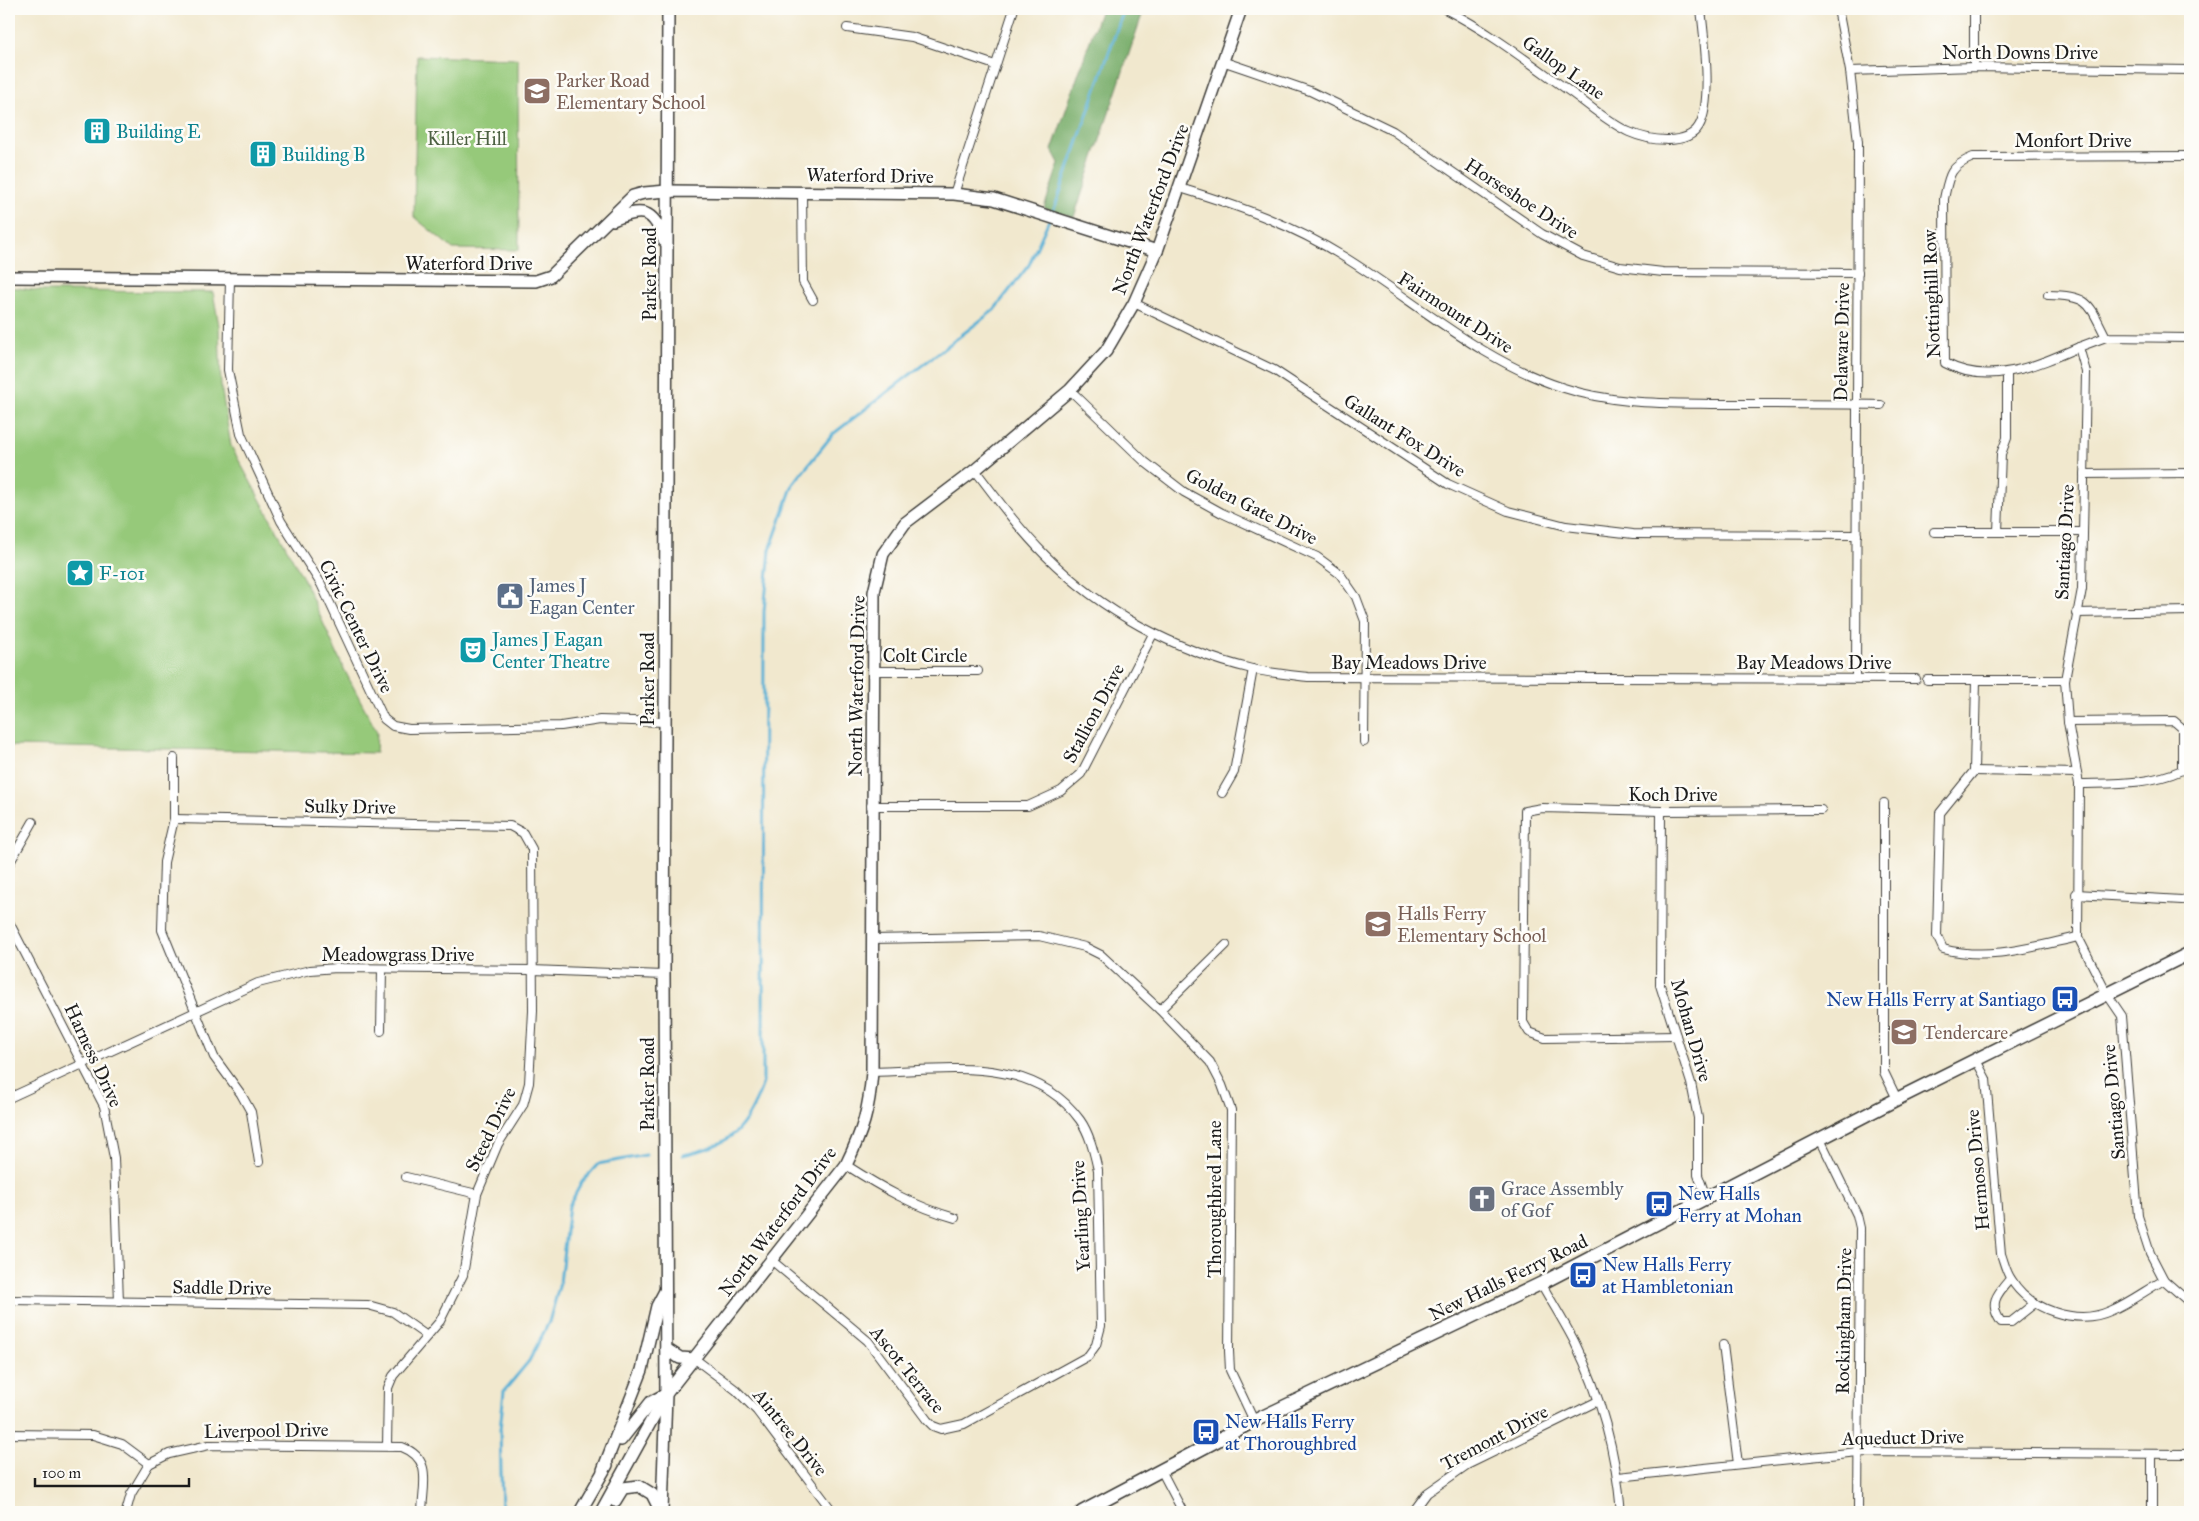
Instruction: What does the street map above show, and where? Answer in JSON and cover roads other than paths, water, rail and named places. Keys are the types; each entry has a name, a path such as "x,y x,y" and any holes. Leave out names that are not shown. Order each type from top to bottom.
{"main road":[{"name":"New Halls Ferry Road","path":"1082,1512 1254,1421 1541,1283 1820,1139 2190,953"}],"street":[{"name":"Parker Road","path":"601,1512 666,1394 664,974 668,9"},
{"path":"954,194 1014,9"},
{"name":"North Waterford Drive","path":"666,1394 695,1359 770,1259 846,1165 861,1134 869,1106 872,1072 871,806 874,592 883,554 905,522 975,470 1070,390 1106,351 1134,303 1157,251 1241,9"},
{"name":"Gallop Lane","path":"1445,9 1516,52 1628,132 1669,140 1687,137 1699,127 1705,108 1706,62 1701,9"},
{"name":"Delaware Drive","path":"1838,9 1850,71 1858,142 1856,678"},
{"path":"1974,9 1974,67"},
{"path":"847,28 912,37 995,65"},
{"name":"Horseshoe Drive","path":"1222,61 1310,91 1393,131 1542,234 1583,256 1620,267 1663,272 1858,273"},
{"name":"North Downs Drive","path":"1850,71 1974,67 2190,70"},
{"name":"Monfort Drive","path":"1957,164 1973,157 2190,156"},
{"name":"Nottinghill Row","path":"1957,164 1948,179 1944,199 1945,363 1958,370 2007,374 2050,360 2079,347"},
{"name":"Fairmount Drive","path":"1180,188 1246,208 1287,226 1344,257 1459,337 1514,368 1565,388 1617,400 1666,403 1881,404"},
{"name":"Waterford Drive","path":"9,276 536,282 551,276 633,196 667,191 954,194 994,199 1157,251"},
{"path":"802,192 803,282 813,300"},
{"path":"607,223 633,212 646,213 654,220 661,231 667,248"},
{"name":"Civic Center Drive","path":"230,279 228,370 241,434 281,520 319,580 384,719 393,726 409,729 561,726 600,720 665,722"},
{"path":"2048,295 2074,296 2088,304 2106,337"},
{"name":"Gallant Fox Drive","path":"1134,303 1274,370 1448,484 1508,510 1566,526 1634,534 1857,535"},
{"path":"2079,347 2106,337 2190,338"},
{"name":"Santiago Drive","path":"2079,347 2086,372 2082,589 2076,613 2066,680 2068,722 2079,784 2076,894 2078,938 2107,994 2122,1016 2138,1216 2150,1253 2164,1280 2190,1303"},
{"path":"1998,532 2001,454 2007,438 2007,374"},
{"name":"Golden Gate Drive","path":"1070,390 1145,462 1184,492 1222,513 1318,558 1340,574 1356,597 1365,621 1364,742"},
{"name":"Bay Meadows Drive","path":"975,470 1011,518 1045,556 1114,611 1153,634 1205,655 1253,669 1308,678 1916,679"},
{"name":"Santiago Drive","path":"2084,474 2190,473"},
{"path":"1934,532 2083,532"},
{"name":"Santiago Drive","path":"2076,613 2190,611"},
{"name":"Stallion Drive","path":"871,806 1028,806 1061,792 1081,774 1153,634"},
{"path":"1222,793 1234,772 1253,669"},
{"name":"Colt Circle","path":"872,671 978,670"},
{"path":"1927,680 2066,680"},
{"path":"1976,680 1974,771 1940,814 1937,936 1943,949 1956,952 1998,955 2078,938"},
{"path":"2068,722 2174,721 2182,728 2182,770"},
{"path":"174,758 174,819 164,862 162,930 214,1057 241,1094 251,1112 258,1162"},
{"path":"2079,784 2137,782 2165,778 2182,770 2190,772"},
{"path":"1974,771 2076,773"},
{"path":"1884,803 1884,1072 1897,1100"},
{"name":"Koch Drive","path":"1676,1036 1545,1038 1529,1032 1523,1022 1525,811 1542,808 1661,811 1821,810"},
{"name":"Mohan Drive","path":"1661,811 1660,985 1693,1092 1698,1118 1698,1175 1706,1197"},
{"name":"Sulky Drive","path":"174,819 510,826 523,834"},
{"path":"9,864 33,822"},
{"name":"Steed Drive","path":"388,1446 388,1388 393,1376 440,1321 463,1275 477,1194 498,1144 523,1105 529,1084 534,855 523,834"},
{"path":"2076,894 2182,900 2190,898"},
{"name":"Harness Drive","path":"9,922 104,1106 114,1158 119,1302"},
{"name":"Thoroughbred Lane","path":"872,939 1039,936 1085,947 1100,956 1160,1010 1210,1062 1222,1085 1231,1110 1229,1351 1232,1376 1254,1421"},
{"path":"1160,1010 1226,945"},
{"name":"Meadowgrass Drive","path":"9,1098 258,983 310,970 337,968 532,970 664,974"},
{"path":"381,1031 382,969"},
{"name":"Hermoso Drive","path":"1976,1060 1986,1080 2001,1254 2010,1279 2024,1295 2045,1309 2072,1316 2092,1316 2109,1312 2164,1280"},
{"name":"Yearling Drive","path":"872,1072 978,1070 1011,1073 1047,1088 1064,1101 1081,1121 1092,1146 1098,1170 1100,1326 1096,1345 1088,1356"},
{"name":"Rockingham Drive","path":"1820,1139 1857,1215 1860,1228 1858,1512"},
{"path":"846,1165 892,1194 927,1210 955,1218"},
{"path":"406,1177 477,1194"},
{"name":"Ascot Terrace","path":"770,1259 868,1341 933,1426 941,1429 952,1428 974,1419 1088,1356"},
{"path":"2010,1279 1998,1292 1995,1302 1994,1312 2001,1322 2011,1322 2035,1303"},
{"path":"1541,1283 1575,1343 1598,1401 1610,1440 1618,1477 1621,1512"},
{"name":"Parker Road","path":"603,1470 642,1370 657,1306 666,1289"},
{"name":"Saddle Drive","path":"9,1300 368,1305 393,1312 427,1336"},
{"path":"1723,1345 1738,1464"},
{"path":"666,1349 680,1358 695,1359"},
{"name":"Aintree Drive","path":"695,1359 736,1390 757,1411 833,1512"},
{"name":"Parker Road","path":"580,1512 603,1470 636,1419 652,1402 666,1394"},
{"path":"662,1512 666,1394"},
{"name":"Tremont Drive","path":"1413,1512 1428,1493 1467,1465 1598,1401"},
{"path":"9,1434 94,1435 122,1444 148,1464 131,1494 126,1512"},
{"name":"Liverpool Drive","path":"148,1464 169,1454 209,1445 402,1447 415,1452 424,1465 422,1512"},
{"name":"Aqueduct Drive","path":"1618,1477 1858,1452 2190,1454"},
{"path":"2152,1454 2152,1512"},
{"path":"1161,1470 1183,1512"},
{"path":"607,1512 623,1488 639,1486 652,1494 662,1512"}],"waterway":[{"path":"683,1155 714,1146 726,1140 735,1132 751,1112 763,1083 764,611 770,550 793,484 833,434 994,310 1029,265 1056,204 1124,9"},
{"path":"502,1512 500,1430 504,1391 529,1361 549,1322 560,1283 569,1206 582,1182 598,1164 646,1155"}],"place":[{"name":"Parker Road Elementary School","path":"537,91"},
{"name":"Building E","path":"97,131"},
{"name":"Building B","path":"263,154"},
{"name":"F-101","path":"80,573"},
{"name":"James J Eagan Center","path":"510,596"},
{"name":"James J Eagan Center Theatre","path":"473,650"},
{"name":"Halls Ferry Elementary School","path":"1378,924"},
{"name":"New Halls Ferry at Santiago","path":"2065,999"},
{"name":"Tendercare","path":"1904,1032"},
{"name":"Grace Assembly of Gof","path":"1482,1199"},
{"name":"New Halls Ferry at Mohan","path":"1659,1204"},
{"name":"New Halls Ferry at Hambletonian","path":"1583,1275"},
{"name":"New Halls Ferry at Thoroughbred","path":"1206,1432"}],"park label":[{"name":"Killer Hill","path":"467,138"}]}
